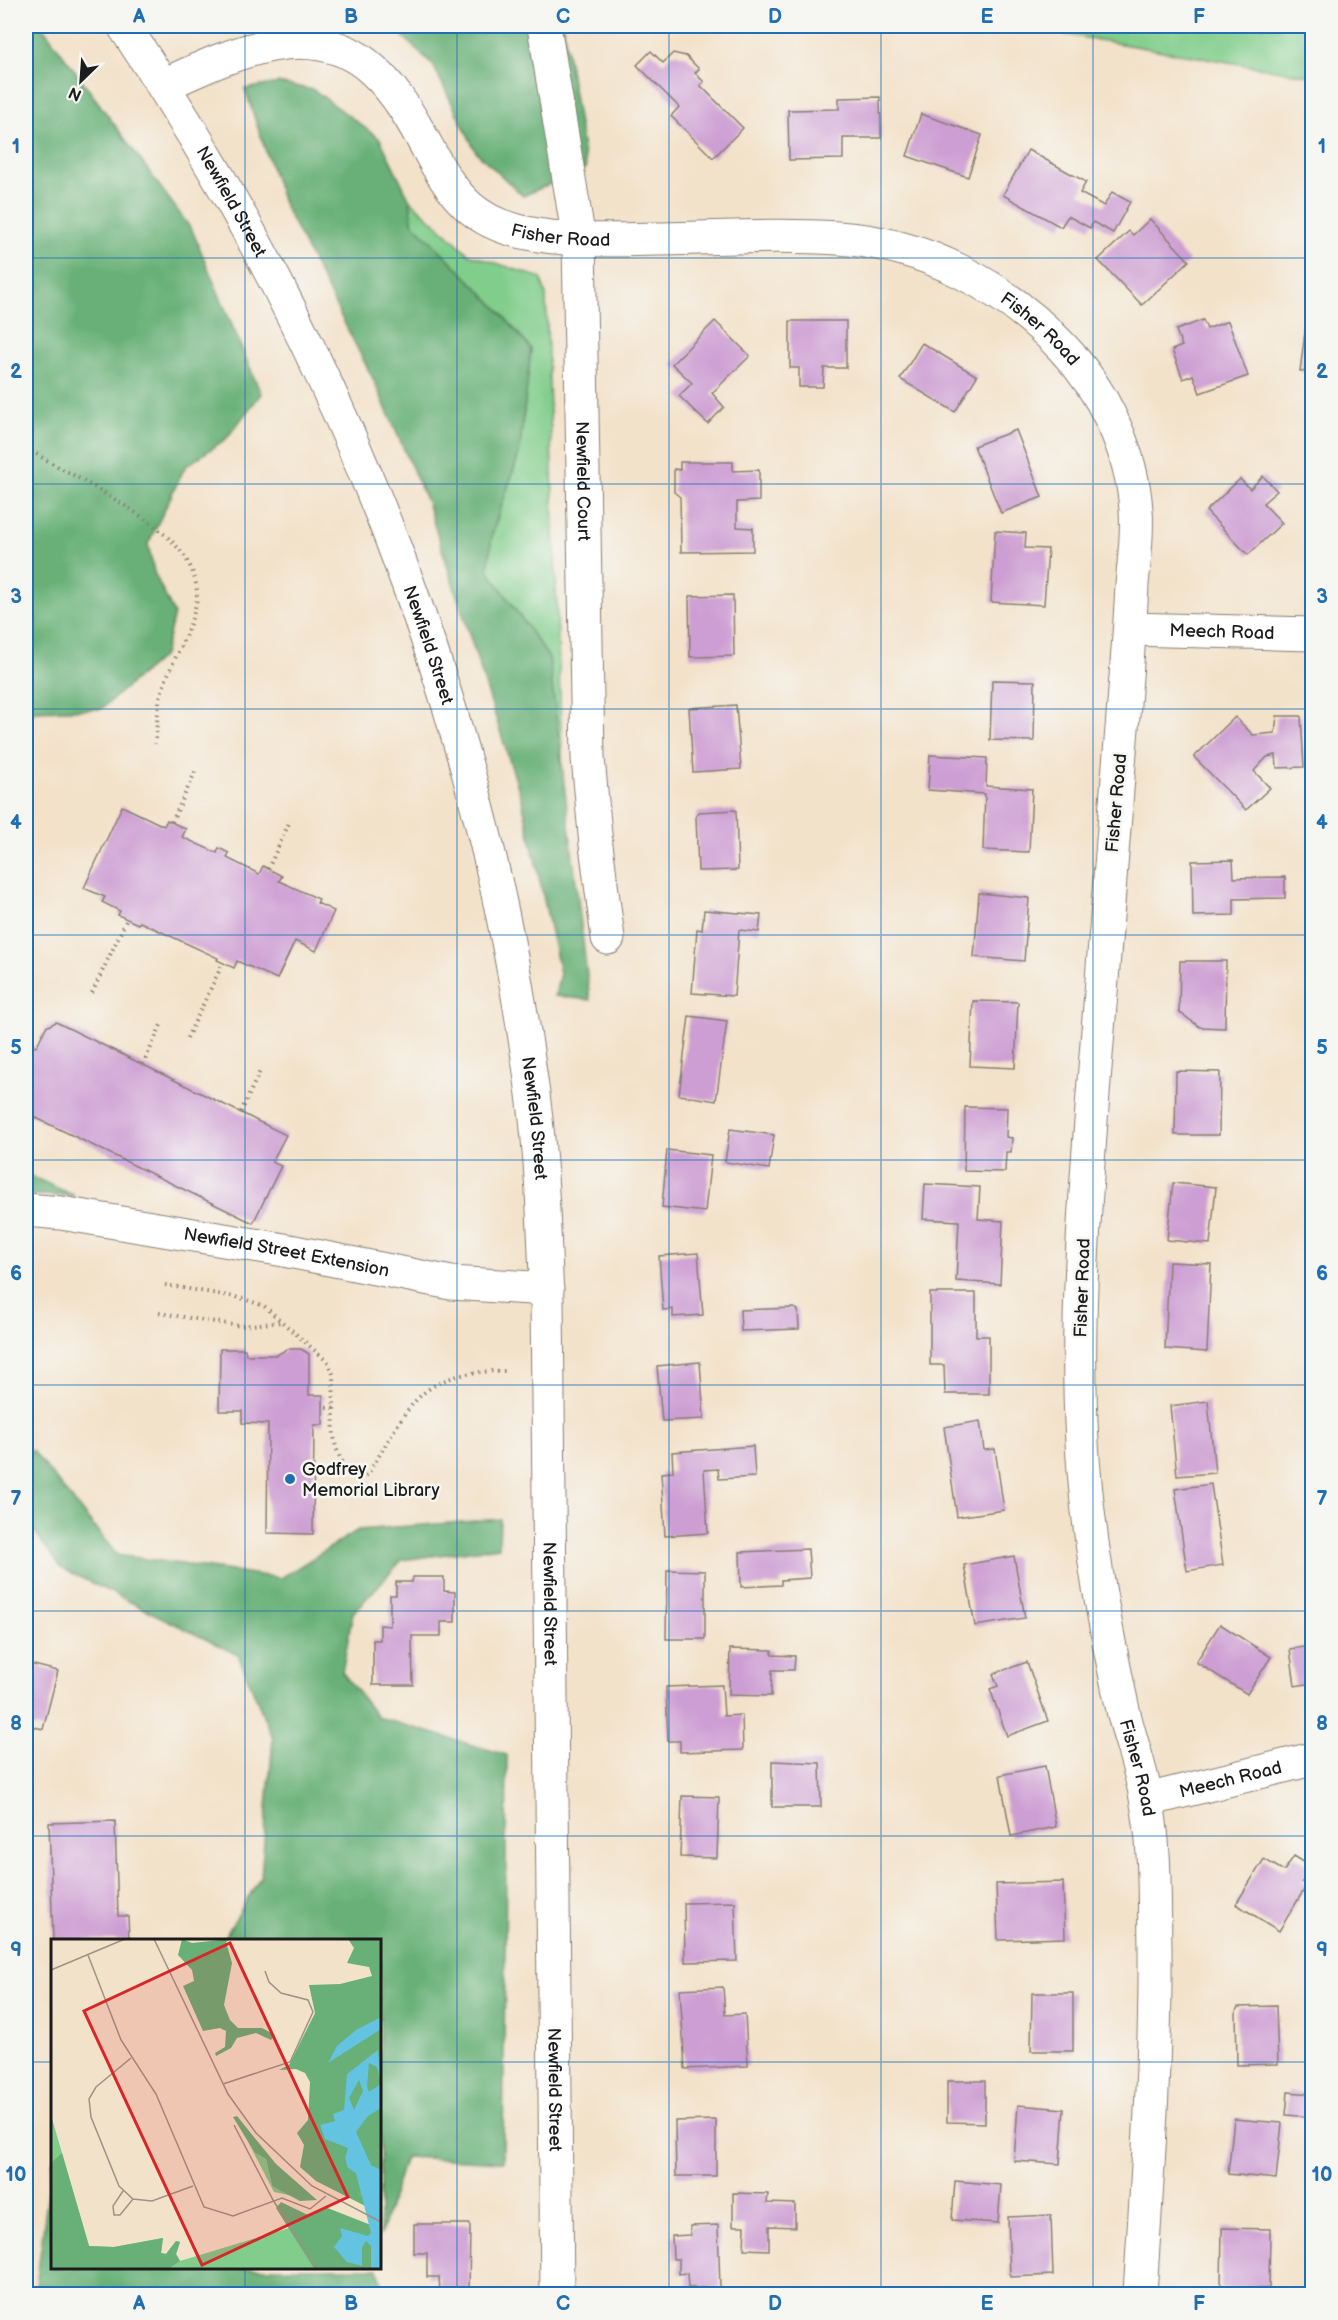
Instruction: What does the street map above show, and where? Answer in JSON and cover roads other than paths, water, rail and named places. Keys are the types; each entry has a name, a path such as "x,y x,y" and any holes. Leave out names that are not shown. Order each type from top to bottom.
{"street":[{"name":"Newfield Street","path":"124,26 164,85 239,210 314,356 357,448 404,566 475,800 519,999 533,1095 543,1189 547,1289 557,2295"},
{"name":"Newfield Court","path":"544,26 579,240 588,758 608,938"},
{"name":"Fisher Road","path":"164,85 229,56 268,45 311,43 347,51 377,73 399,99 446,180 482,218 517,231 579,240 846,238 934,260 974,278 1010,299 1071,356 1095,390 1116,428 1128,463 1137,511 1130,629 1084,1209 1079,1331 1082,1446 1096,1577 1126,1720 1147,1800 1154,1872 1154,2070 1140,2295"},
{"name":"Meech Road","path":"1130,629 1312,634"},
{"name":"Newfield Street Extension","path":"26,1210 61,1213 284,1250 451,1283 547,1289"},
{"name":"Meech Road","path":"1147,1800 1312,1759"}],"place":[{"name":"Godfrey Memorial Library","path":"290,1479"}]}
